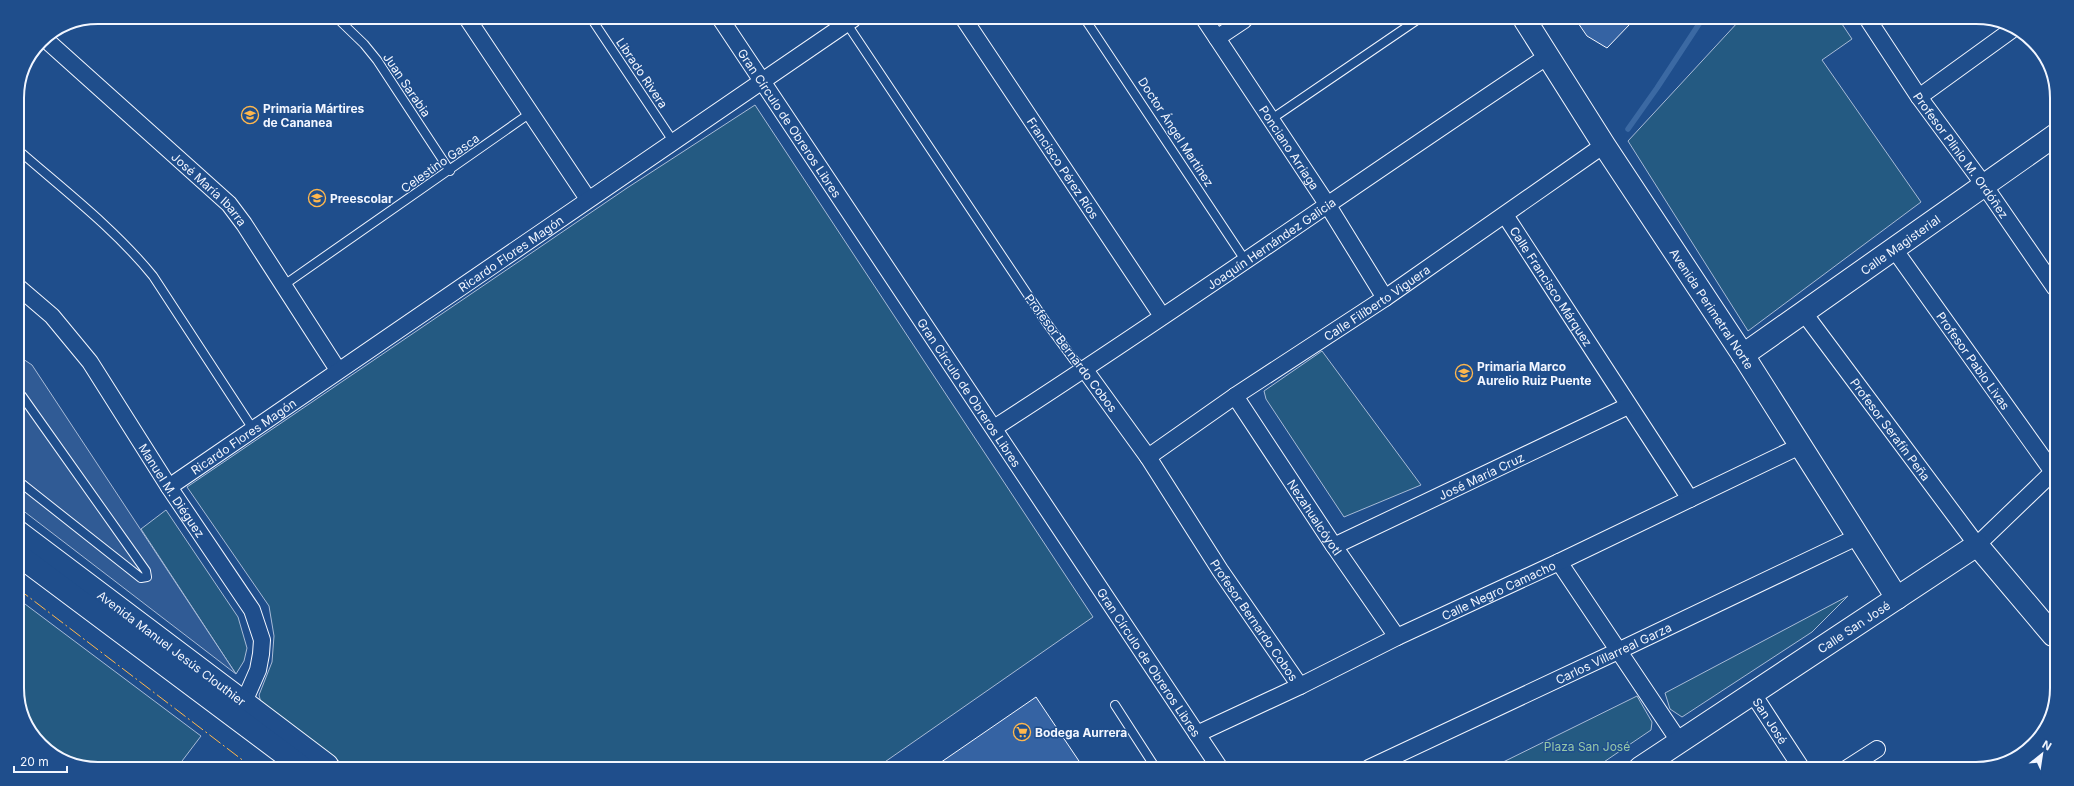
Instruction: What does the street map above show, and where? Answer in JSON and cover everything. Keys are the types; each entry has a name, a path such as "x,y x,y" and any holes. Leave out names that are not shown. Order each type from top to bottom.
{"street":[{"path":"471,24 529,114 588,199"},
{"name":"Gran Círculo de Obreros Libres","path":"724,24 887,271 994,428 1216,762"},
{"name":"Ricardo Flores Magón","path":"169,487 842,24"},
{"name":"Francisco Pérez Ríos","path":"967,24 1162,316"},
{"name":"Ponciano Arriaga","path":"1208,24 1327,204 1385,298"},
{"path":"1218,38 1238,24"},
{"name":"Avenida Perimetral Norte","path":"1528,24 1604,145 1743,355 1897,598"},
{"name":"Profesor Plinio M. Ordóñez","path":"1871,24 1919,97 2050,275"},
{"path":"1919,97 2009,32"},
{"name":"José María Ibarra","path":"49,43 229,204 244,224 338,370"},
{"name":"Joaquín Hernández Galicia","path":"994,428 1085,370 1327,204 1548,56"},
{"name":"Calle Magisterial","path":"1743,355 2050,138"},
{"name":"Calle Filiberto Viguera","path":"1148,457 1235,396 1385,298 1604,145"},
{"name":"Calle Francisco Márquez","path":"1505,215 1690,499"},
{"name":"Profesor Pablo Livas","path":"1894,249 2050,465"},
{"name":"Manuel M. Diéguez","path":"24,292 52,316 82,351 169,487 252,610 258,624 262,640 261,654 258,670 239,709"},
{"name":"Profesor Serafín Peña","path":"1804,313 1977,545"},
{"name":"Profesor Bernardo Cobos","path":"1085,370 1148,457 1220,570 1300,686"},
{"name":"Nezahualcóyotl","path":"1235,396 1334,546 1397,637"},
{"name":"José María Cruz","path":"1334,546 1628,406"},
{"name":"Calle Negro Camacho","path":"1197,734 1300,686 1397,637 1559,562 1800,446"},
{"name":"Calle San José","path":"1649,762 1977,545 2050,475"},
{"name":"Avenida Manuel Jesús Clouthier","path":"24,537 239,709 296,762"},
{"name":"Carlos Villarreal Garza","path":"1382,762 1618,652 1857,537"},
{"path":"1977,545 2050,631"},
{"name":"Avenida Manuel Jesús Clouthier","path":"24,559 239,709 322,762"},
{"path":"1559,562 1679,741"},
{"name":"San José","path":"1753,694 1797,762"},
{"path":"1857,762 1877,749"}],"lane":[{"name":"Juan Sarabia","path":"344,24 364,44 377,60 450,170"},
{"name":"Librado Rivera","path":"595,24 673,141"},
{"name":"Profesor Bernardo Cobos","path":"851,24 1046,322 1074,360 1085,370"},
{"name":"Doctor Ángel Martínez","path":"1089,24 1245,260"},
{"path":"1270,120 1411,24"},
{"name":"Celestino Gasca","path":"284,285 529,114"},
{"path":"24,155 123,241 139,259 153,276 253,429"},
{"path":"24,399 146,571 147,577 141,578 24,486"},
{"path":"1115,705 1152,762"}],"green space":[{"path":"1736,24 1842,24 1852,39 1822,60 1921,202 1748,331 1628,141"},
{"path":"755,105 1093,617 885,762 340,762 261,703 259,695 272,662 274,636 269,606 187,487 627,188"},
{"path":"1322,351 1421,485 1344,517 1266,399 1264,391"},
{"path":"166,510 238,617 247,648 244,661 236,674 141,529"},
{"path":"1848,596 1812,632 1682,717 1670,709 1665,693"},
{"path":"24,603 201,736 181,762 83,761 57,750 49,744 34,725 27,707 24,693"},
{"name":"Plaza San José","path":"1637,696 1652,722 1651,730 1604,762 1503,762"}],"shaded area":[{"path":"24,360 32,365 236,674 24,511"}],"building":[{"path":"1579,24 1630,24 1607,48 1587,36"},
{"name":"Bodega Aurrera","path":"1036,697 1080,762 941,762"}],"waterway":[{"path":"1628,129 1699,24"}],"power":[{"path":"24,593 245,762"}],"place":[{"name":"Primaria Mártires de Cananea","path":"250,115"},
{"name":"Preescolar","path":"317,198"},
{"name":"Primaria Marco Aurelio Ruiz Puente","path":"1464,373"},
{"name":"Bodega Aurrera","path":"1022,732"}]}
